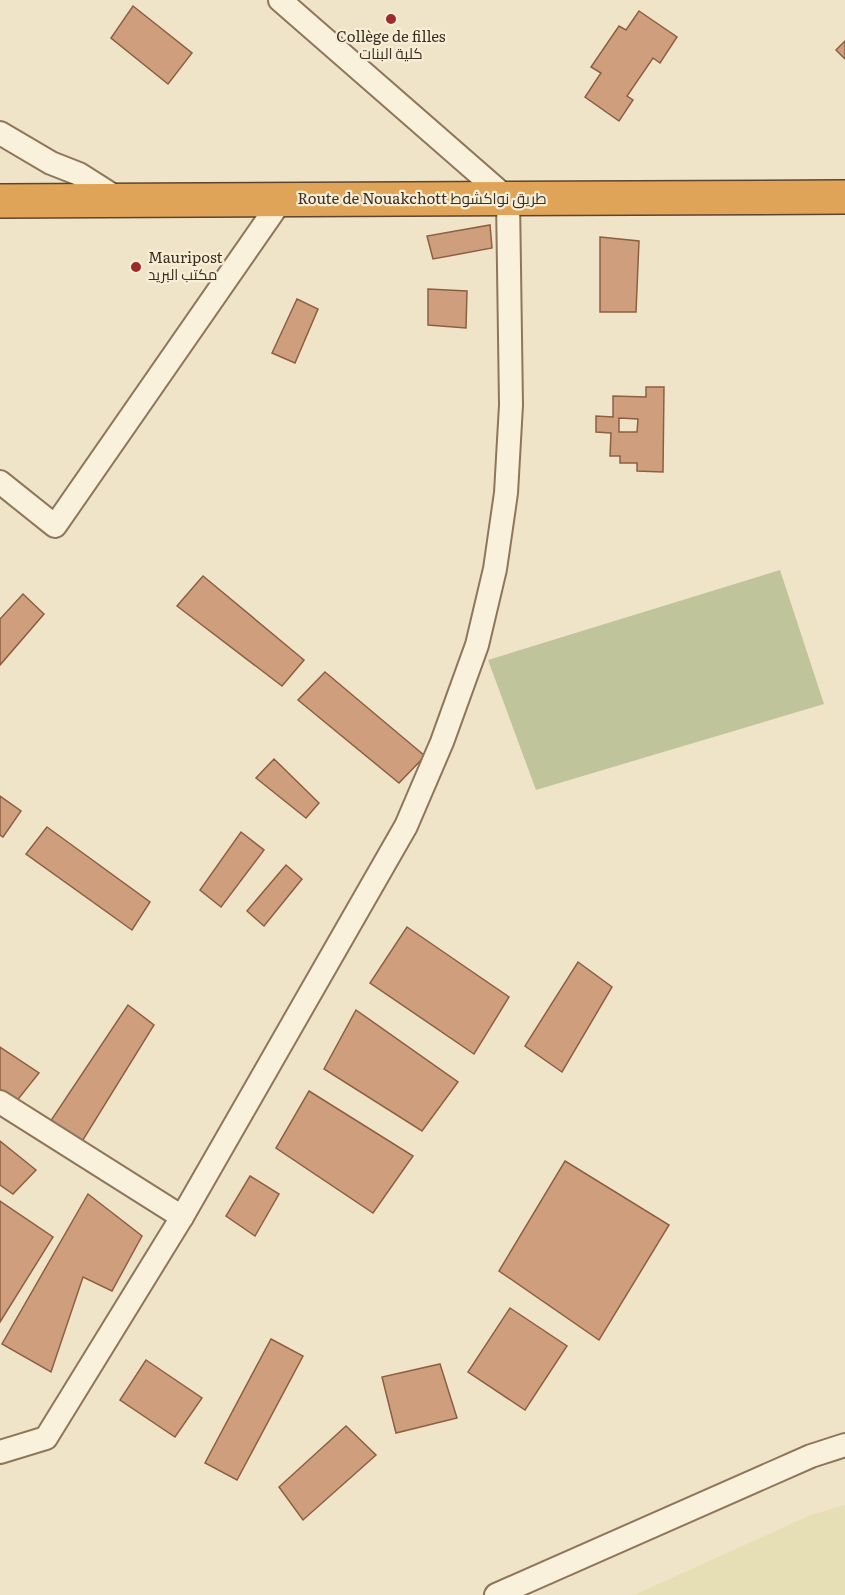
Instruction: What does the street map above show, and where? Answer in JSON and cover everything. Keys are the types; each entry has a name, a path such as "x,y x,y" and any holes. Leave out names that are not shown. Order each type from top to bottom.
{"highway":[{"name":"Route de Nouakchott طريق نواكشوط","path":"0,201 845,196"}],"street":[{"path":"0,1452 46,1438 182,1217 406,826 442,742 477,645 495,569 507,493 511,405 508,199 280,0"},
{"path":"0,133 51,163 79,174 120,200"},
{"path":"0,482 55,526 282,199"},
{"path":"0,1102 182,1217"},
{"path":"496,1595 811,1456 845,1445"}],"shaded area":[{"path":"845,1505 845,1595 634,1595 811,1515"}],"green space":[{"path":"780,570 824,704 536,790 488,660"}],"building":[{"path":"133,6 192,53 168,84 111,38"},
{"path":"639,11 677,37 660,63 653,58 627,96 633,100 619,121 585,97 601,73 591,67 619,26 626,30"},
{"path":"845,41 845,59 836,50"},
{"path":"490,225 492,248 433,259 427,236"},
{"path":"600,237 639,241 636,312 600,312"},
{"path":"428,289 467,291 466,328 428,325"},
{"path":"297,299 318,309 295,363 272,353"},
{"path":"646,387 664,387 663,472 637,471 637,463 620,463 620,456 610,456 611,433 596,432 596,416 613,417 613,396 646,397","holes":["619,418 638,419 637,432 619,432"]},
{"path":"203,576 304,660 282,686 177,606"},
{"path":"23,594 44,614 0,665 0,619"},
{"path":"325,672 425,756 399,783 298,700"},
{"path":"274,759 319,803 306,818 256,778"},
{"path":"0,796 21,811 3,837 0,835"},
{"path":"47,827 150,902 132,930 26,854"},
{"path":"241,832 264,850 221,907 200,890"},
{"path":"286,865 302,879 264,926 247,911"},
{"path":"407,927 509,997 474,1054 370,983"},
{"path":"578,962 612,987 562,1072 525,1046"},
{"path":"128,1005 154,1025 78,1148 48,1125"},
{"path":"356,1010 458,1082 422,1131 324,1069"},
{"path":"0,1047 39,1073 15,1103 0,1093"},
{"path":"309,1091 413,1156 373,1213 276,1148"},
{"path":"0,1141 36,1170 13,1194 0,1185"},
{"path":"565,1161 669,1225 599,1340 499,1271"},
{"path":"250,1176 279,1194 255,1236 226,1216"},
{"path":"88,1194 142,1236 112,1291 83,1277 51,1372 2,1344"},
{"path":"0,1201 53,1237 0,1322"},
{"path":"510,1308 567,1346 525,1410 468,1372"},
{"path":"271,1339 303,1356 237,1480 205,1463"},
{"path":"146,1360 202,1398 175,1437 120,1400"},
{"path":"440,1364 457,1418 396,1433 382,1377"},
{"path":"346,1426 376,1455 303,1520 279,1487"}],"place":[{"name":"Collège de filles كلية البنات","path":"391,19"},
{"name":"Mauripost مكتب البريد","path":"136,267"}]}
